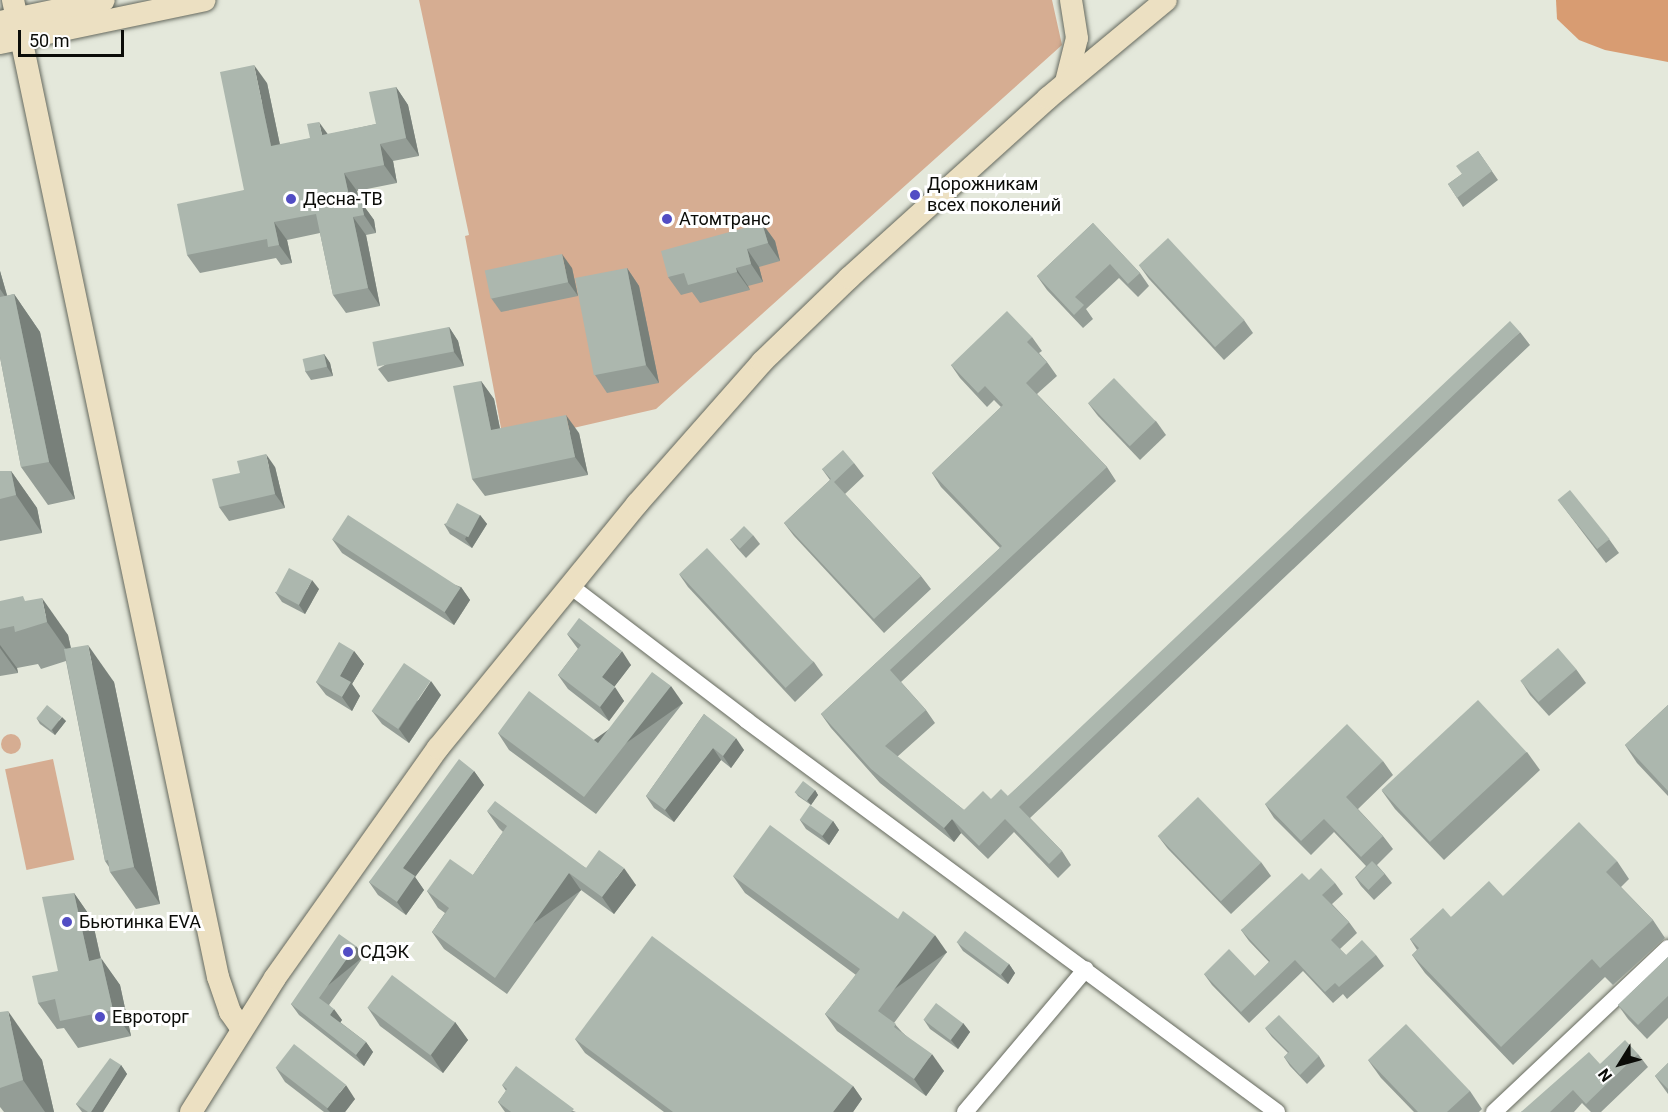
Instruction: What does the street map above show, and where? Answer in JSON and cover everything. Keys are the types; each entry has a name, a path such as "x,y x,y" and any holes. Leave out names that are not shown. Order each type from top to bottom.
{"street":[{"path":"10,24 104,0"},
{"path":"10,24 205,0"},
{"path":"1066,82 1077,38 1071,0"},
{"path":"190,1112 241,1028 438,748 569,585 762,362 927,206 1066,82 1166,0"},
{"path":"10,24 218,976 230,1012 241,1028"},
{"path":"569,585 746,720 1278,1112"},
{"path":"1494,1112 1668,948"},
{"path":"965,1112 1086,969"}],"shaded area":[{"name":"Атомтранс","path":"419,0 1052,0 1062,45 656,409 504,444 465,236 469,235"},
{"path":"1556,0 1668,0 1668,62 1605,50 1579,40 1557,19"},
{"path":"11,734 18,737 21,744 18,751 11,754 4,751 1,744 4,737"},
{"path":"53,759 74,860 26,870 5,769"}],"building":[{"path":"254,65 271,146 310,138 307,124 319,122 322,135 376,124 369,92 396,87 406,138 380,144 384,165 344,173 351,205 361,202 364,215 353,217 368,288 333,295 316,214 274,222 279,245 268,247 267,239 187,255 177,204 244,190 220,72"},
{"path":"1478,151 1492,171 1457,198 1448,184 1462,174 1456,166"},
{"path":"762,223 768,243 747,249 751,264 736,268 737,272 688,285 684,273 668,277 661,251"},
{"path":"1093,223 1140,273 1128,284 1110,264 1075,297 1084,305 1074,315 1037,276"},
{"path":"1168,238 1244,320 1215,347 1139,265"},
{"path":"562,254 568,282 491,299 485,270"},
{"path":"627,268 646,365 594,375 575,278"},
{"path":"14,294 49,462 21,467 0,357 0,297"},
{"path":"1007,311 1032,337 1027,342 1047,362 1026,383 1107,467 890,670 926,710 885,746 964,810 983,791 991,799 1001,789 1008,796 1510,321 1520,332 1019,807 1062,851 1049,864 1005,819 979,846 952,819 944,828 871,769 821,714 1002,546 932,473 1003,405 985,386 978,393 951,365"},
{"path":"449,327 454,352 377,366 372,342"},
{"path":"324,354 327,367 305,372 303,359"},
{"path":"1114,378 1156,421 1130,446 1088,403"},
{"path":"481,381 491,430 566,415 575,457 472,479 453,386"},
{"path":"843,450 854,463 834,482 921,576 874,619 784,523 831,479 822,469"},
{"path":"266,454 275,494 219,507 212,479 240,473 237,461"},
{"path":"0,471 11,471 16,495 0,499"},
{"path":"1570,490 1610,539 1597,549 1558,500"},
{"path":"457,503 480,515 468,537 445,525"},
{"path":"348,515 460,588 445,612 332,539"},
{"path":"744,526 753,535 740,549 731,539"},
{"path":"707,548 813,662 786,688 679,574"},
{"path":"289,568 312,580 299,605 276,593"},
{"path":"23,596 25,601 42,598 47,622 15,632 14,626 0,629 0,601"},
{"path":"579,618 622,651 602,677 615,687 600,707 558,675 581,645 567,634"},
{"path":"339,642 354,651 340,676 351,682 342,697 316,682"},
{"path":"88,645 134,867 110,872 108,860 105,861 64,649"},
{"path":"1558,648 1576,669 1539,702 1520,681"},
{"path":"404,663 431,681 398,729 372,711"},
{"path":"652,672 671,686 584,797 498,733 529,691 598,743"},
{"path":"1478,700 1526,752 1430,842 1381,790"},
{"path":"47,705 62,717 51,730 36,718"},
{"path":"1668,705 1668,791 1625,745"},
{"path":"704,714 736,738 723,756 713,748 665,810 646,796"},
{"path":"1347,724 1383,761 1346,797 1383,836 1361,857 1324,819 1301,841 1265,804"},
{"path":"459,759 474,771 403,868 415,876 397,902 369,882"},
{"path":"803,781 815,790 807,801 795,792"},
{"path":"1198,797 1261,862 1221,901 1158,836"},
{"path":"495,801 586,868 599,850 624,868 602,897 569,873 495,978 432,932 449,908 427,891 450,859 473,875 507,826 487,811"},
{"path":"810,805 833,821 823,836 800,820"},
{"path":"1579,822 1617,861 1606,872 1653,920 1600,968 1592,959 1501,1047 1412,955 1419,948 1410,939 1443,908 1451,917 1489,881 1503,896"},
{"path":"770,825 898,919 903,911 935,935 878,1011 896,1024 894,1027 932,1054 914,1079 825,1014 860,969 733,876"},
{"path":"1372,861 1385,874 1368,890 1356,877"},
{"path":"1321,868 1335,883 1322,895 1349,922 1331,940 1346,955 1362,940 1376,955 1339,987 1335,983 1325,992 1295,960 1241,1012 1204,974 1229,949 1255,976 1270,961 1241,930 1302,873 1309,880"},
{"path":"74,893 89,961 101,958 113,1010 60,1021 55,999 38,1003 32,976 58,971 42,897"},
{"path":"965,931 1009,964 1000,975 957,942"},
{"path":"339,934 356,946 319,998 334,1009 330,1015 366,1042 356,1055 291,1004"},
{"path":"652,936 853,1086 833,1112 673,1112 575,1039"},
{"path":"1668,957 1668,996 1638,1025 1618,1005"},
{"path":"392,975 455,1023 430,1055 367,1008"},
{"path":"936,1003 963,1023 951,1040 923,1020"},
{"path":"8,1011 23,1080 0,1088 0,1012"},
{"path":"1279,1015 1319,1056 1300,1075 1284,1057 1289,1052 1265,1028"},
{"path":"1406,1024 1470,1091 1447,1112 1418,1112 1368,1060"},
{"path":"1625,1040 1638,1054 1586,1104 1573,1090 1550,1112 1521,1112 1589,1052 1600,1064"},
{"path":"294,1044 346,1085 328,1108 276,1068"},
{"path":"110,1058 121,1065 91,1112 88,1112 76,1104"},
{"path":"1668,1063 1668,1089 1655,1076"},
{"path":"516,1066 574,1109 571,1112 511,1112 498,1102 507,1089 502,1085"}],"place":[{"name":"Дорожникам всех поколений","path":"915,195"},
{"name":"Десна-ТВ","path":"291,199"},
{"name":"Атомтранс","path":"667,219"},
{"name":"Бьютинка EVA","path":"67,922"},
{"name":"СДЭК","path":"348,952"},
{"name":"Евроторг","path":"100,1017"}]}
